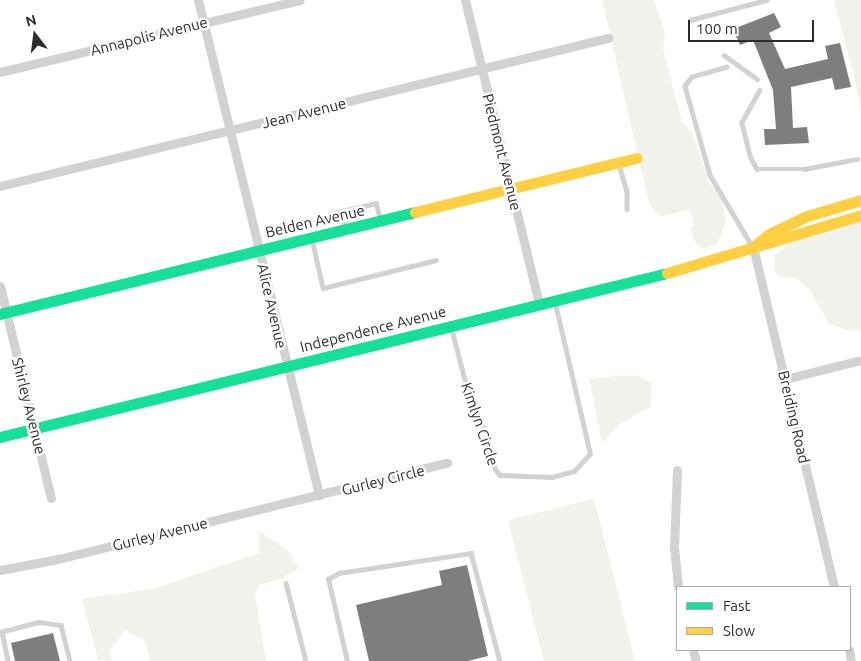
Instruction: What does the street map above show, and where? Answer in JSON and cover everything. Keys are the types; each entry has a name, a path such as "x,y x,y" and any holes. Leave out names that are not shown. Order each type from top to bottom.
{"street":[{"name":"Alice Avenue","path":"198,0 319,495"},
{"name":"Annapolis Avenue","path":"0,72 299,0"},
{"name":"Piedmont Avenue","path":"465,0 539,303"},
{"name":"Jean Avenue","path":"0,186 608,38"},
{"name":"Belden Avenue","path":"3,313 636,158"},
{"name":"Independence Avenue","path":"753,247 768,234 807,216 861,200"},
{"name":"Independence Avenue","path":"0,437 554,299 692,267 753,247 773,244 861,215"},
{"name":"Breiding Road","path":"753,247 834,586"},
{"name":"Shirley Avenue","path":"0,286 3,313 51,498"},
{"path":"785,378 861,360"},
{"name":"Gurley Circle","path":"319,495 447,463"},
{"path":"677,470 674,546 678,586"},
{"name":"Gurley Avenue","path":"0,570 58,559 319,495"}],"lane":[{"path":"690,20 766,0"},
{"path":"724,55 757,79"},
{"path":"727,67 692,77 685,86 710,174 753,247"},
{"path":"760,90 742,123 750,156 757,169 804,169 857,159"},
{"path":"618,162 627,192 627,208"},
{"path":"327,215 376,203 381,221"},
{"path":"342,211 346,229"},
{"path":"312,238 323,288 436,260"},
{"name":"Kimlyn Circle","path":"451,326 474,414 486,430 495,470 500,475 543,478 574,471 588,458 590,450 554,299"},
{"path":"347,661 328,579 339,573 471,553 500,661"},
{"path":"286,582 306,661"},
{"path":"8,661 1,632 39,622 61,625 70,661"}],"shaded area":[{"path":"602,0 654,0 665,33 663,49 682,122 692,132 709,182 722,198 726,221 717,245 702,249 695,242 690,227 694,226 690,209 659,217 649,203"},
{"path":"834,0 861,0 861,115 856,83"},
{"path":"861,221 861,330 851,331 829,324 810,290 796,278 779,277 774,269 775,255 789,244 821,230"},
{"path":"613,376 639,376 652,384 650,407 620,424 602,443 589,379"},
{"path":"594,499 635,661 544,661 508,520"},
{"path":"258,530 288,551 299,568 283,578 260,585 255,595 266,661 150,661 145,641 125,630 110,651 112,661 98,660 82,599 156,588 260,553"}],"building":[{"path":"774,13 781,27 769,33 785,69 828,59 825,46 840,43 851,87 835,90 832,78 791,87 793,128 807,127 809,143 765,145 764,129 776,129 773,90 753,40 740,45 733,29"},
{"path":"467,565 488,656 468,661 369,661 356,605 442,585 439,571"},
{"path":"53,633 60,661 15,661 11,643"}],"traffic: fast":[{"path":"0,314 415,212"},
{"path":"0,437 667,273"}],"traffic: slow":[{"path":"415,212 636,158"},
{"path":"753,247 769,234 807,216 861,200"},
{"path":"667,273 861,215"}]}
